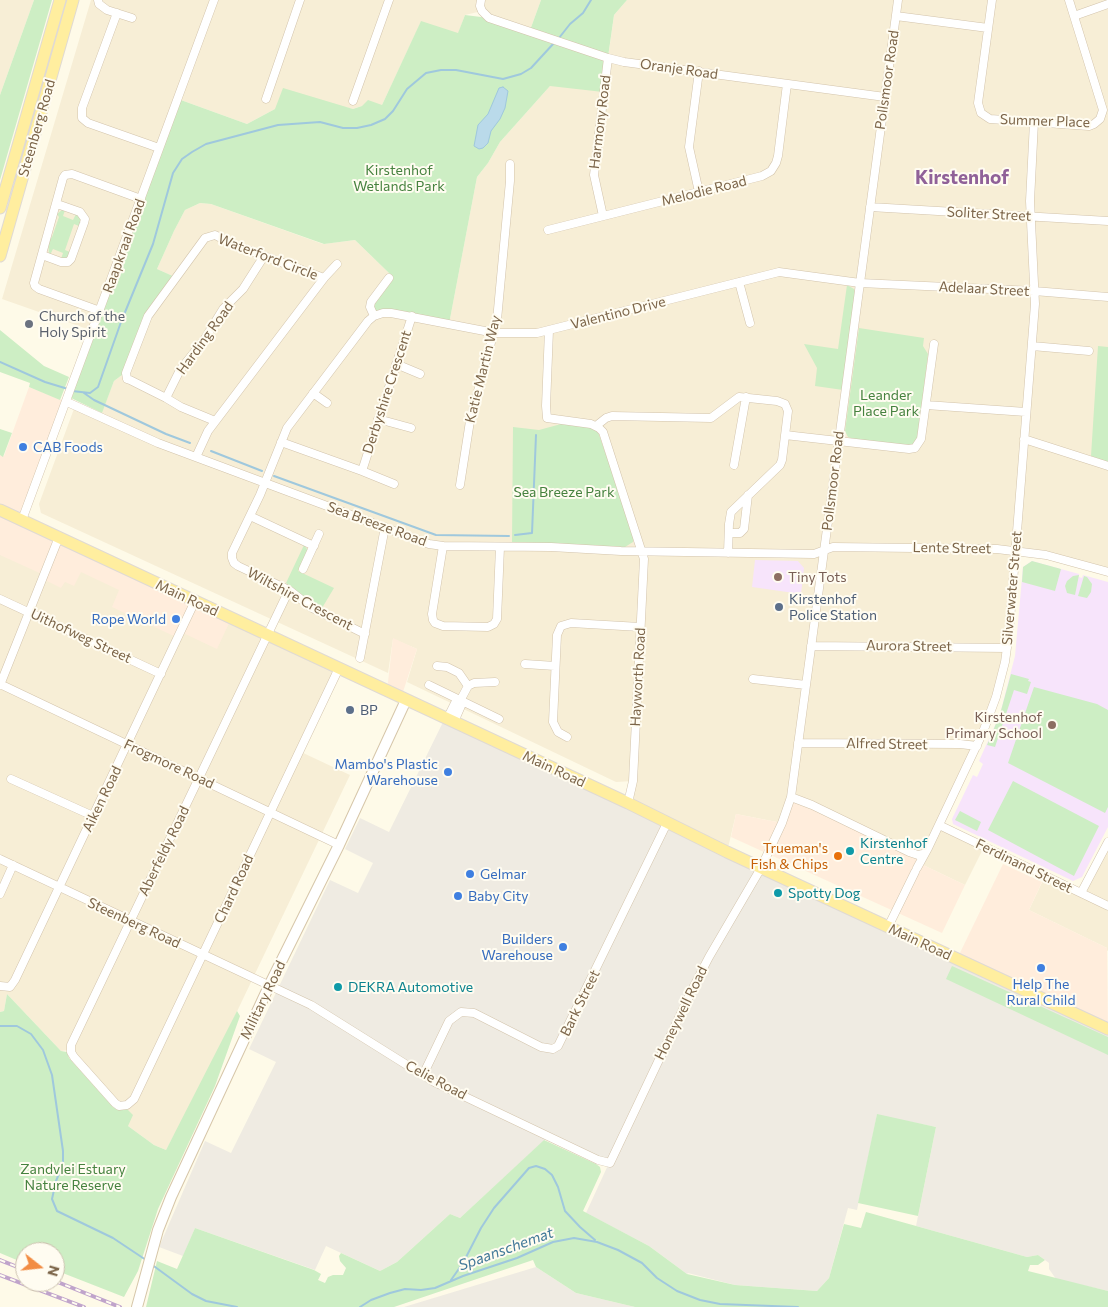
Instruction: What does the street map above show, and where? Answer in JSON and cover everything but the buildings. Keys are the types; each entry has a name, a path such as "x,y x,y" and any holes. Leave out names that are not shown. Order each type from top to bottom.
{"main road":[{"name":"Steenberg Road","path":"0,208 60,0"},
{"name":"Steenberg Road","path":"0,256 73,0"},
{"name":"Main Road","path":"0,510 628,803 760,868 1108,1029"},
{"name":"Military Road","path":"137,1307 152,1252 171,1197 269,986 406,700"}],"street":[{"path":"98,0 99,4 132,18"},
{"path":"266,99 300,0"},
{"path":"353,101 388,0"},
{"name":"Oranje Road","path":"481,0 480,6 482,11 489,18 550,40 624,62 885,98"},
{"name":"Pollsmoor Road","path":"760,868 782,823 791,797 898,0"},
{"name":"Summer Place","path":"992,0 978,103 981,113 990,120 1089,126 1097,123 1103,114 1103,110 1070,0"},
{"name":"Raapkraal Road","path":"22,520 141,199 211,1"},
{"path":"1074,16 1108,4"},
{"path":"117,13 82,108 82,118 88,122 159,148"},
{"path":"896,16 988,28"},
{"name":"Harmony Road","path":"603,216 594,175 608,58"},
{"path":"699,71 689,147 699,192"},
{"name":"Melodie Road","path":"548,230 762,176 774,168 778,156 787,84"},
{"name":"Silverwater Street","path":"888,927 977,746 996,697 1007,648 1035,304 1030,216 1034,122"},
{"name":"Katie Martin Way","path":"460,485 472,412 495,332 510,181 510,164"},
{"path":"100,311 36,287 34,279 57,204 57,194 63,178 69,174 141,199"},
{"path":"42,255 61,262 68,262 71,259 84,223 85,219 80,212 57,204"},
{"name":"Soliter Street","path":"870,207 1108,221"},
{"name":"Waterford Circle","path":"215,421 181,407 130,380 126,376 148,316 205,238 214,235 234,245 324,278"},
{"name":"Harding Road","path":"166,398 180,370 204,340 223,309 243,289 264,256"},
{"name":"Waterford Circle","path":"196,457 208,431 215,421 324,278 337,264"},
{"name":"Valentino Drive","path":"374,316 391,313 495,332 536,333 779,272 860,283"},
{"path":"265,482 287,428 368,321 374,316 370,307 371,302 389,278"},
{"path":"739,282 750,323"},
{"name":"Adelaar Street","path":"860,283 1034,291 1108,297"},
{"name":"Derbyshire Crescent","path":"281,442 362,471 412,316"},
{"path":"549,330 547,418 596,426 612,416 711,418 736,398 746,397 777,401 785,404 788,411 781,463 731,512 728,553"},
{"path":"785,435 909,449 915,448 921,439 934,344"},
{"path":"1032,346 1089,351"},
{"path":"396,364 420,374"},
{"path":"313,393 328,403"},
{"path":"734,465 746,397"},
{"name":"Sea Breeze Road","path":"68,399 150,440 429,544 443,546 728,553 814,554 824,550"},
{"path":"926,405 1026,412"},
{"path":"378,419 411,428"},
{"name":"Hayworth Road","path":"596,426 605,437 644,559 633,781 628,803"},
{"path":"1024,439 1108,466"},
{"path":"362,471 394,484"},
{"name":"Wiltshire Crescent","path":"265,482 232,553 233,561 238,566 289,590 312,608 365,634"},
{"path":"729,533 740,533 744,530 748,495"},
{"path":"250,516 314,546"},
{"path":"360,658 384,527"},
{"path":"303,569 319,534"},
{"path":"0,685 58,537"},
{"path":"443,546 432,614 435,623 443,626 488,627 494,624 497,618 500,547"},
{"name":"Lente Street","path":"824,550 833,547 1016,551 1046,555 1108,572"},
{"name":"Aberfeldy Road","path":"123,1106 115,1103 70,1050 289,590"},
{"name":"Uithofweg Street","path":"0,598 161,674"},
{"name":"Aiken Road","path":"0,986 10,986 15,980 195,601"},
{"path":"567,737 558,732 553,722 558,633 561,626 566,624 640,627"},
{"name":"Aurora Street","path":"811,646 1007,648"},
{"path":"525,664 556,666"},
{"path":"437,666 447,667 459,673 468,686"},
{"name":"Chard Road","path":"123,1106 131,1103 134,1099 339,668"},
{"path":"753,679 806,685"},
{"path":"450,721 455,703 460,701 468,686 474,682 495,682"},
{"name":"Frogmore Road","path":"0,685 338,844"},
{"path":"429,685 499,719"},
{"name":"Alfred Street","path":"798,742 960,744 977,746"},
{"path":"11,778 93,816"},
{"path":"791,797 812,805 909,852 918,855 923,854"},
{"name":"Bark Street","path":"422,1075 449,1021 461,1012 474,1013 546,1049 553,1049 558,1046 667,823"},
{"name":"Ferdinand Street","path":"939,825 1108,906"},
{"path":"1081,894 1108,842"},
{"name":"Steenberg Road","path":"0,859 269,986"},
{"path":"0,894 13,865"},
{"name":"Honeywell Road","path":"610,1163 708,957 760,868"},
{"name":"Celie Road","path":"269,986 311,1005 434,1082 610,1163"}],"shaded area":[{"path":"0,0 34,0 0,95"},
{"path":"91,0 541,0 529,33 482,11 465,15 458,34 421,22 382,105 362,106 353,109 344,107 275,109 247,124 178,99 93,331 2,299"},
{"path":"627,0 1108,0 1108,572 1016,551 1009,633 996,697 939,825 984,847 965,885 919,863 782,823 736,814 727,852 628,803 633,781 616,782 407,682 417,649 393,639 388,673 41,513 39,504 75,406 100,417 114,381 126,372 145,321 175,277 157,269 185,210 200,203 211,204 323,244 355,240 390,274 383,313 449,324 477,177 488,163 500,142 550,86 608,58 614,15"},
{"path":"29,387 67,402 22,520 231,619 217,649 181,632 178,638 112,607 119,590 81,572 74,586 65,582 61,588 43,579 44,575 0,555 0,455 4,456"},
{"path":"0,510 339,668 299,751 350,775 177,1137 174,1135 166,1150 154,1145 128,1126 123,1106 119,1106 70,1050 61,1051 7,994 4,1011 0,1012"},
{"name":"Tiny Tots","path":"755,560 798,561 804,568 801,594 752,587"},
{"name":"Kirstenhof Primary School","path":"1032,561 1079,574 1079,577 1082,578 1083,575 1108,582 1108,827 1082,877 1073,881 953,824 952,819 973,775 977,777 983,764 979,761 1000,714 1015,656 1023,567"},
{"path":"393,638 417,649 401,698 387,691"},
{"path":"445,718 1108,1029 1108,1291 1056,1279 1049,1269 1049,1263 1038,1255 1027,1257 916,1226 936,1127 877,1115 857,1210 848,1208 829,1278 817,1291 735,1285 687,1274 649,1246 586,1213 609,1163 549,1136 460,1218 450,1214 397,1262 380,1271 326,1246 315,1270 195,1228 183,1256 159,1247 205,1141 231,1153 276,1062 249,1049 330,880 358,893 373,863 345,849 360,818 389,832"},
{"path":"791,797 918,855 919,863 965,885 942,933 731,837 736,814 782,823"},
{"path":"1108,842 1108,951 1106,950 1107,948 1029,910 1045,876 1081,893"},
{"path":"1003,864 1042,882 1029,910 1107,948 1108,1029 957,959"},
{"path":"536,1267 576,1293 635,1307 404,1307"}],"green space":[{"path":"34,0 52,0 0,180 0,95"},
{"name":"Kirstenhof Wetlands Park","path":"541,0 627,0 614,15 603,92 550,86 500,142 488,163 477,177 449,324 391,313 374,316 370,307 390,274 355,240 324,244 211,204 200,203 185,210 174,231 157,269 175,277 148,316 126,372 114,381 102,413 69,397 178,99 247,124 275,109 283,88 353,109 362,106 368,100 382,105 421,21 458,33 465,15 489,18 529,33"},
{"path":"65,210 63,216 73,220 76,214 81,220 79,226 74,224 65,250 70,252 65,259 61,259 63,253 53,249 49,255 48,241 52,237 59,217 57,214"},
{"path":"847,285 854,289 856,295 843,390 815,386 817,368 804,344 838,349"},
{"name":"Leander Place Park","path":"859,328 924,338 923,346 928,354 918,437 915,444 908,446 854,439 848,437 845,431"},
{"path":"0,330 44,366 69,377 60,400 29,387 30,383 0,372"},
{"path":"1098,346 1108,347 1108,462 1091,456"},
{"name":"Sea Breeze Park","path":"561,424 592,428 598,432 634,535 633,542 625,547 512,542 513,427 539,430"},
{"path":"0,429 12,433 3,457 0,455"},
{"path":"304,545 307,553 298,571 334,588 322,608 311,603 286,583"},
{"path":"1032,561 1061,569 1055,591 1022,582 1023,567"},
{"path":"1079,575 1075,595 1067,593 1065,586 1067,581 1073,576"},
{"path":"1084,576 1092,584 1091,592 1087,598 1078,596"},
{"path":"1011,674 1029,679 1028,681 1031,682 1027,694 1014,690 995,747 987,745 1000,714"},
{"path":"1034,687 1097,704 1108,710 1108,807 1105,813 1008,763"},
{"path":"1013,781 1099,826 1074,876 988,830"},
{"path":"960,811 981,822 977,831 955,820"},
{"path":"952,966 1108,1037 1108,1055 946,979"},
{"name":"Zandvlei Estuary Nature Reserve","path":"7,994 61,1051 67,1052 69,1058 113,1107 118,1110 127,1109 133,1115 128,1126 154,1145 166,1150 237,1011 240,1016 215,1086 158,1209 138,1271 124,1297 65,1274 65,1242 15,1242 15,1259 0,1253 0,1012 4,1011"},
{"path":"877,1114 936,1127 918,1216 858,1203"},
{"path":"544,1140 600,1167 601,1172 583,1211 649,1246 687,1274 735,1285 817,1291 829,1278 844,1224 861,1228 866,1212 1027,1257 1038,1255 1045,1260 1038,1265 1030,1265 1028,1271 1108,1291 1108,1307 635,1307 576,1293 536,1267 533,1260 394,1307 146,1307 157,1261 177,1269 195,1228 314,1270 321,1274 318,1280 325,1283 328,1277 343,1275 346,1268 340,1261 339,1256 341,1253 380,1271 397,1262 450,1214 460,1218"}],"water":[{"path":"503,87 508,91 505,108 491,131 488,143 479,149 474,146 478,125 488,114 499,88"}],"waterway":[{"path":"559,38 570,24 583,13 591,0"},
{"path":"72,391 90,393 98,387 121,322 153,244 173,173 182,159 206,144 278,125 320,122 343,128 371,125 385,119 393,111 407,89 426,73 456,70 503,79 521,74 531,68 554,43"},
{"path":"0,362 45,382 68,389"},
{"path":"84,393 94,400 166,434 190,443"},
{"path":"515,535 532,533 536,435"},
{"path":"211,451 262,471"},
{"path":"274,476 436,535 509,536"},
{"name":"Spaanschemat","path":"0,1026 17,1026 31,1034 43,1050 52,1075 63,1151 63,1164 56,1181 52,1199 57,1211 113,1238 146,1260"},
{"path":"451,1280 463,1263 481,1228 494,1208 529,1168 536,1166 545,1169 552,1175 558,1187 565,1211 595,1240"},
{"name":"Spaanschemat","path":"360,1307 371,1300 405,1289 421,1290 435,1288 463,1276 517,1258 553,1242 574,1238 597,1242 618,1250 642,1263 657,1278 677,1291 700,1300 720,1304 798,1307"},
{"name":"Spaanschemat","path":"151,1264 192,1294 206,1301 237,1307"}],"railway":[{"path":"0,1260 15,1266"},
{"path":"0,1275 84,1307"},
{"path":"65,1285 120,1307"}],"place":[{"name":"Church of the Holy Spirit","path":"29,324"},
{"name":"CAB Foods","path":"23,447"},
{"name":"Tiny Tots","path":"778,577"},
{"name":"Kirstenhof Police Station","path":"779,607"},
{"name":"Rope World","path":"176,619"},
{"name":"BP","path":"350,710"},
{"name":"Kirstenhof Primary School","path":"1052,725"},
{"name":"Mambo's Plastic Warehouse","path":"448,772"},
{"name":"Kirstenhof Centre","path":"850,851"},
{"name":"Trueman's Fish & Chips","path":"838,856"},
{"name":"Gelmar","path":"470,874"},
{"name":"Spotty Dog","path":"778,893"},
{"name":"Baby City","path":"458,896"},
{"name":"Builders Warehouse","path":"563,947"},
{"name":"Help The Rural Child","path":"1041,968"},
{"name":"DEKRA Automotive","path":"338,987"}],"district":[{"name":"Kirstenhof","path":"962,178"}]}
